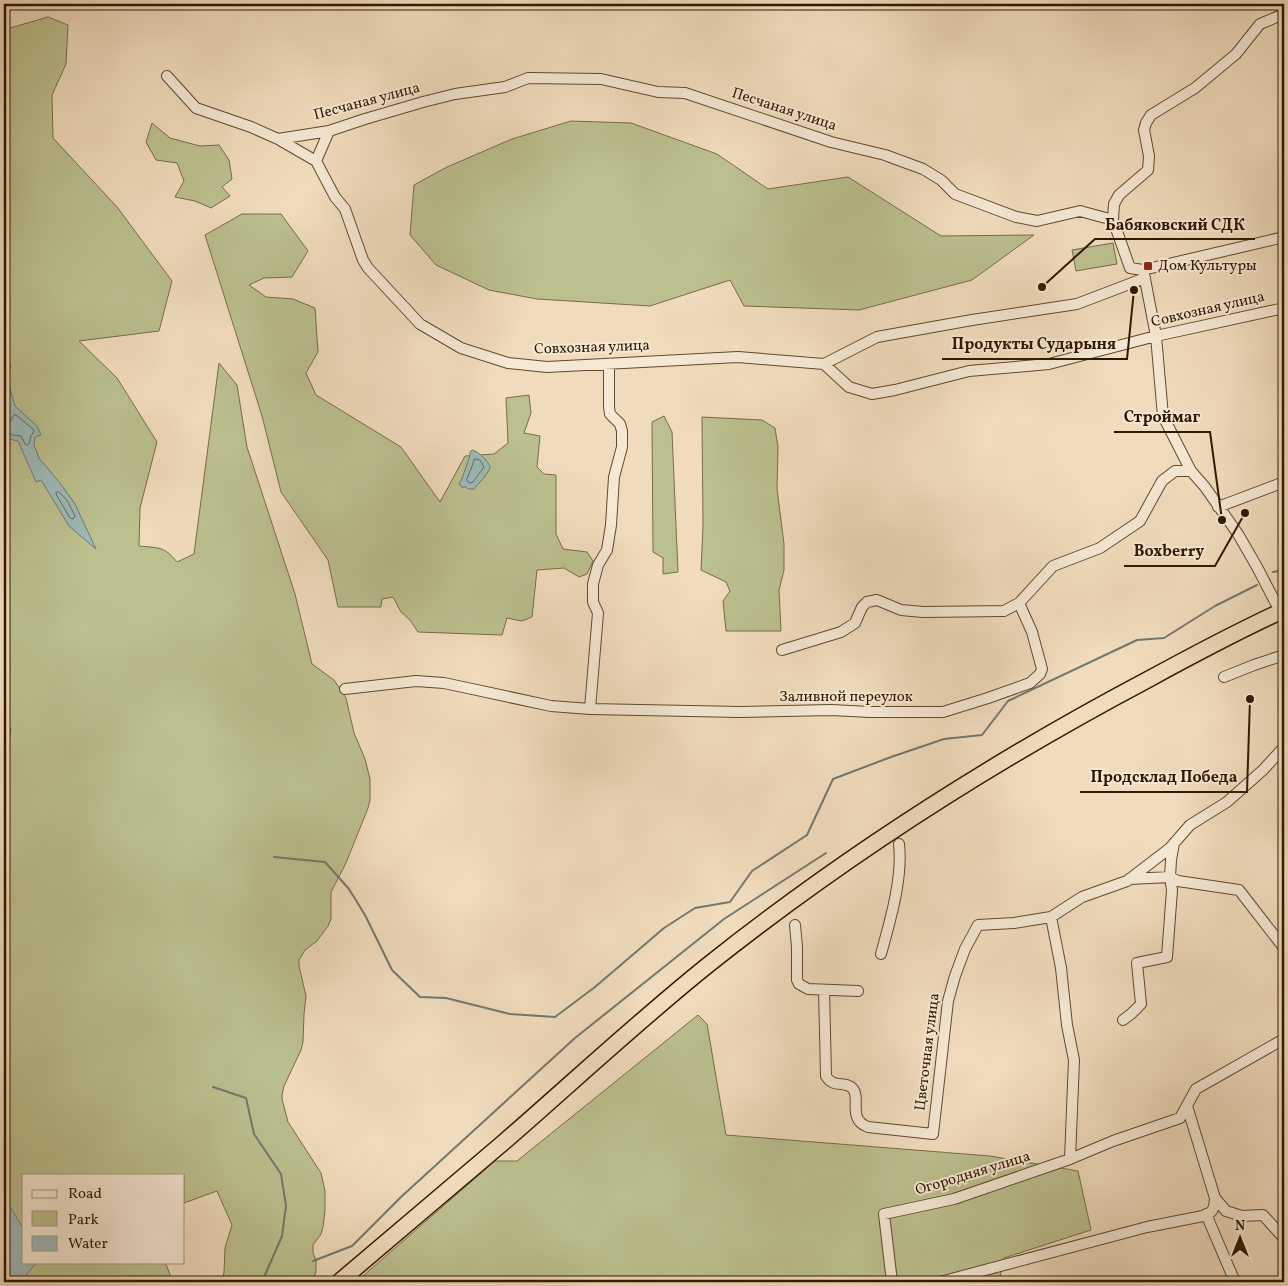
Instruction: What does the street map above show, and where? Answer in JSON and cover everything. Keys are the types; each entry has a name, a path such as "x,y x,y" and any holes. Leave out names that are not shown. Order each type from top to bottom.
{"highway":[{"path":"339,1282 708,965 845,862 948,794 1050,733 1193,655 1283,614"}],"street":[{"path":"1144,274 1130,268 1113,220 1114,204 1118,195 1148,170 1149,156 1144,130 1146,123 1151,115 1195,88 1236,54 1260,24 1284,14"},
{"path":"167,76 196,108 251,127 278,139 316,161 330,131"},
{"name":"Песчаная улица","path":"278,139 330,131 423,102 455,94 506,87 528,78 601,79 658,92 685,93 831,142 885,155 923,169 940,180 955,194 1016,217 1037,221 1080,211 1113,220"},
{"name":"Совхозная улица","path":"316,161 335,197 345,209 363,260 368,268 420,324 461,348 508,363 547,367 738,357 824,364 849,388 872,394 969,371 1049,364 1156,336 1284,308"},
{"path":"824,364 877,337 1077,304 1144,274 1284,237"},
{"path":"1144,274 1156,336 1163,416 1190,471 1205,487 1238,534 1283,614"},
{"path":"590,709 598,613 593,602 593,584 598,565 607,550 611,525 614,477 622,447 620,424 610,414 608,406 609,364"},
{"path":"782,650 841,632 855,623 862,607 868,602 878,600 902,610 923,612 1004,611 1019,603 1053,566 1100,548 1140,521 1162,481 1176,471 1190,471"},
{"path":"1218,507 1284,482"},
{"name":"Заливной переулок","path":"345,689 416,681 444,683 551,706 590,709 740,712 831,710 943,712 1030,683 1040,674 1042,668 1032,632 1019,603"},
{"path":"1224,677 1284,655"},
{"name":"Цветочная улица","path":"824,990 826,1076 828,1081 849,1086 853,1089 859,1122 868,1127 933,1134 948,1000 965,949 978,924 1014,923 1051,917 1082,897 1129,879 1170,848 1190,825 1228,802 1263,770 1284,747"},
{"path":"1123,1020 1141,1004 1137,963 1167,957 1172,890 1170,877 1171,860 1174,843"},
{"path":"880,954 891,914 898,877 900,857 898,844"},
{"path":"1129,879 1170,877 1178,881 1239,890 1284,948"},
{"path":"1051,917 1061,968 1066,1024 1074,1060 1070,1159"},
{"path":"795,925 797,980 799,984 808,989 858,991"},
{"path":"940,1282 1072,1248 1146,1226 1210,1213 1214,1208 1215,1198 1187,1106 1196,1089 1284,1039"},
{"name":"Огородняя улица","path":"892,1282 884,1214 954,1198 1070,1159 1113,1141 1180,1118 1187,1106"},
{"path":"1215,1198 1226,1211 1242,1216 1263,1215 1281,1235 1284,1235"},
{"path":"1206,1214 1235,1282"}],"green space":[{"path":"48,17 68,25 66,64 52,95 53,138 117,207 172,281 159,331 79,341 117,378 157,442 140,508 139,546 165,550 177,562 194,554 219,363 237,385 247,447 295,594 312,664 334,680 346,698 354,733 365,759 370,779 368,808 346,863 331,892 331,919 317,941 305,950 299,960 306,996 303,1042 282,1095 288,1122 321,1173 325,1191 323,1227 321,1234 313,1245 316,1272 312,1282 221,1282 224,1273 225,1248 232,1225 217,1191 185,1203 185,1174 22,1174 22,1264 166,1264 173,1282 4,1282 4,27 10,28"},
{"path":"571,121 631,123 717,154 768,189 848,177 941,236 1034,235 972,280 859,310 744,306 730,280 650,306 537,299 489,290 436,265 410,235 414,185 447,167 512,139"},
{"path":"152,123 170,138 200,146 219,145 229,160 232,179 222,187 230,196 211,208 195,201 175,197 184,181 177,163 156,160 146,142"},
{"path":"242,214 281,214 308,251 292,277 264,278 249,285 266,297 293,299 315,308 318,352 306,373 316,395 401,447 440,502 465,456 494,454 508,443 506,398 529,395 531,413 524,433 540,436 537,467 544,474 556,475 556,534 563,549 587,552 593,561 587,574 579,577 564,568 537,570 532,617 522,621 507,618 502,635 418,632 410,620 401,612 393,597 382,599 381,607 338,607 328,560 281,492 262,416 205,235"},
{"path":"1113,243 1117,264 1076,271 1072,250"},
{"path":"664,416 672,432 678,572 663,574 663,558 653,552 652,422"},
{"path":"702,417 762,420 775,428 778,447 777,489 784,544 784,570 779,590 781,631 726,631 723,601 730,591 726,582 701,570 703,526"},
{"path":"698,1015 707,1024 726,1135 990,1156 1078,1171 1091,1230 1004,1258 999,1282 356,1282 495,1161 517,1161"}],"water":[{"path":"4,362 11,366 7,378 15,406 37,426 41,435 35,437 34,445 39,458 75,504 96,549 69,526 41,480 36,482 18,441 9,439 4,430 4,424 9,414 4,405"},
{"path":"472,450 476,451 485,460 490,468 474,489 468,489 461,487 459,483"},
{"path":"4,627 6,629 10,665 6,724 11,729 8,772 4,780"},
{"path":"4,1202 11,1208 22,1227 22,1264 35,1264 27,1274 25,1282 4,1282 8,1260 4,1245"}],"waterway":[{"path":"1273,572 1284,570"},
{"path":"274,857 325,862 349,889 365,915 392,970 420,997 446,998 510,1014 555,1017 595,987 664,928 695,908 730,902 752,871 807,835 833,779 944,739 982,735 1008,701 1137,640 1164,638 1215,606 1257,585"},
{"path":"313,1261 352,1246 401,1197 575,1038 724,919 826,853"},
{"path":"213,1087 246,1098 254,1134 281,1174 286,1206 282,1236 262,1282"}],"place":[{"name":"Дом Культуры","path":"1148,266"},
{"name":"Бабяковский СДК","path":"1042,287"},
{"name":"Продукты Сударыня","path":"1134,290"},
{"name":"Boxberry","path":"1245,513"},
{"name":"Строймаг","path":"1222,520"},
{"name":"Продсклад Победа","path":"1250,699"}]}
